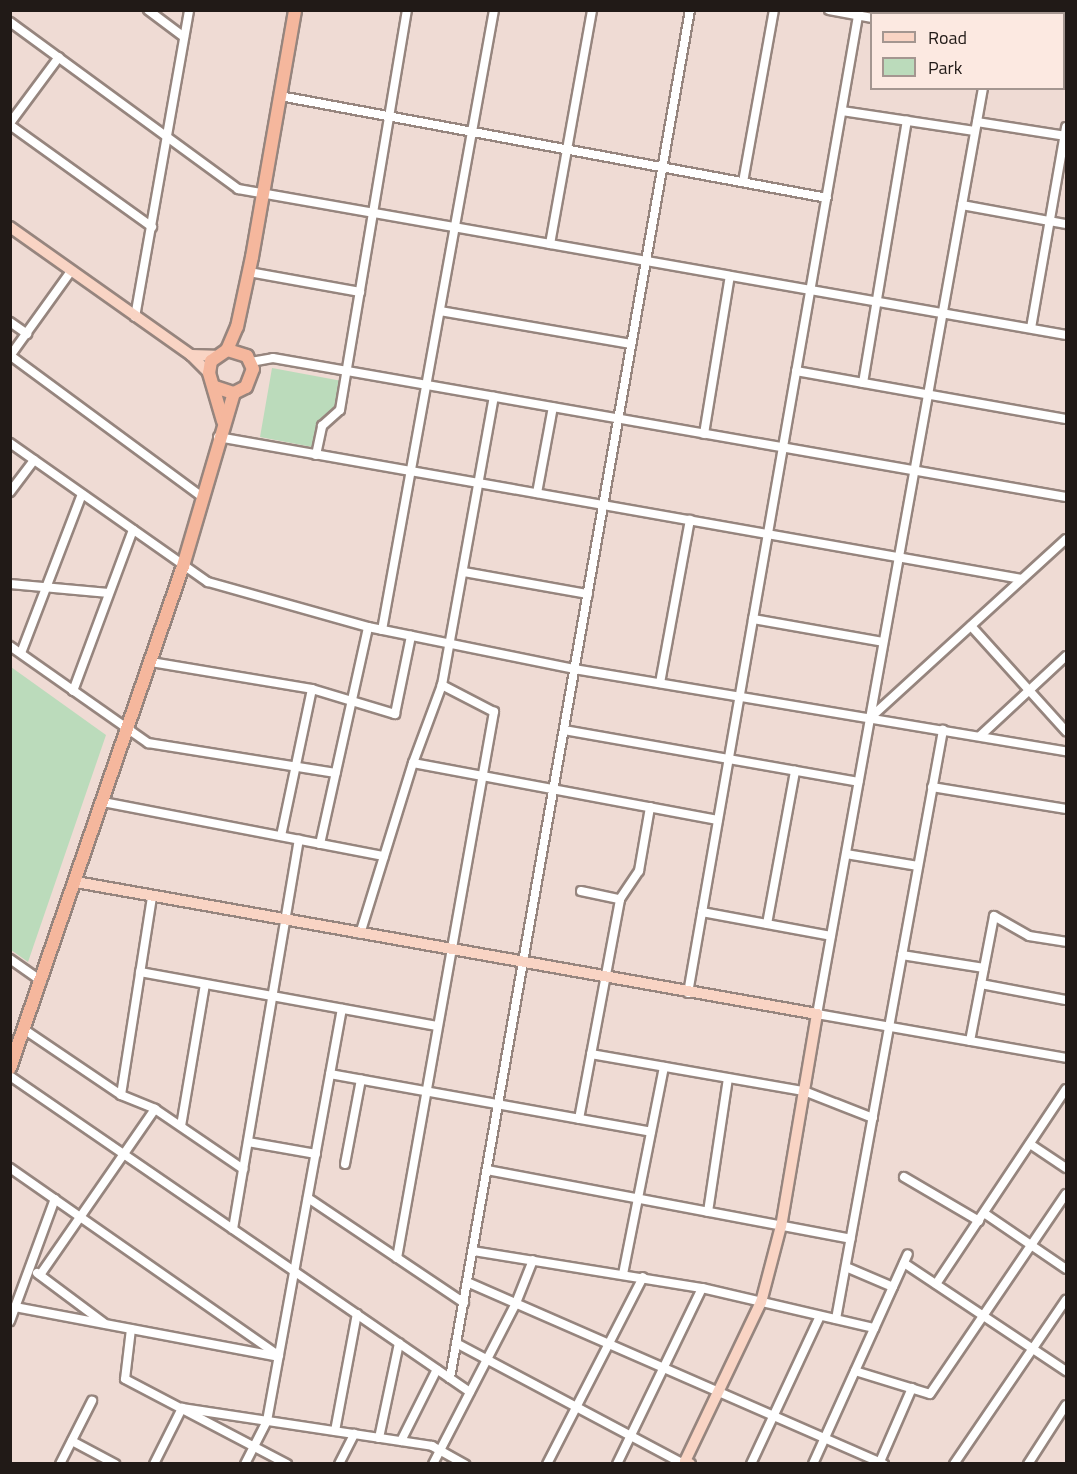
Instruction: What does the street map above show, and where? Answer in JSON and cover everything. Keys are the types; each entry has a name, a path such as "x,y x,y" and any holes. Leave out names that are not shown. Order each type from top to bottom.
{"highway":[{"path":"227,350 237,327 249,272 295,10"},
{"path":"10,1068 42,981 183,566 223,421 234,393 250,382 251,362 241,352 237,327"},
{"path":"223,421 215,387 209,373 215,356 227,350 241,352"},
{"path":"215,387 234,393"}],"main road":[{"path":"10,227 191,355 209,373"},
{"path":"191,355 215,356"},
{"path":"76,882 688,993 817,1014 781,1226 761,1302 686,1463"}],"street":[{"path":"148,10 184,37"},
{"path":"135,317 189,10"},
{"path":"316,455 322,426 340,410 407,10"},
{"path":"382,630 494,10"},
{"path":"550,244 592,10"},
{"path":"450,1378 690,10"},
{"path":"743,182 774,10"},
{"path":"688,993 859,13 829,10"},
{"path":"10,22 168,135 238,189 1066,335"},
{"path":"58,57 10,124 152,227"},
{"path":"983,90 817,1014 1066,1058"},
{"path":"280,96 826,198"},
{"path":"842,111 907,121 1066,133 1031,328"},
{"path":"863,383 907,121"},
{"path":"962,205 1066,224"},
{"path":"71,271 11,356 202,497"},
{"path":"249,272 360,292"},
{"path":"704,434 730,276"},
{"path":"440,311 631,344"},
{"path":"10,322 27,334"},
{"path":"251,362 273,358 1066,497"},
{"path":"796,371 1066,419"},
{"path":"360,934 413,762 442,685 465,572 494,397"},
{"path":"537,493 553,407"},
{"path":"218,437 1022,579"},
{"path":"10,442 208,582 368,627 574,669 1066,751"},
{"path":"10,492 34,460"},
{"path":"21,653 82,494"},
{"path":"660,683 690,520"},
{"path":"73,691 132,530"},
{"path":"870,718 1066,539"},
{"path":"465,572 588,594"},
{"path":"10,584 109,593"},
{"path":"753,619 883,642"},
{"path":"971,626 1066,731"},
{"path":"320,844 368,627"},
{"path":"151,662 312,689 395,714 411,636"},
{"path":"10,646 148,743 336,773"},
{"path":"980,736 1066,656"},
{"path":"396,1258 494,712 442,685"},
{"path":"281,836 312,689"},
{"path":"564,730 858,782"},
{"path":"836,1319 943,730"},
{"path":"413,762 718,820"},
{"path":"766,924 795,771"},
{"path":"932,787 1066,809"},
{"path":"103,802 384,856"},
{"path":"579,1119 620,899 639,871 650,807"},
{"path":"233,1229 299,840"},
{"path":"846,854 918,866"},
{"path":"581,891 620,899"},
{"path":"121,1095 152,896"},
{"path":"702,912 831,936"},
{"path":"970,1041 994,916 1029,936 1066,942"},
{"path":"902,955 984,968"},
{"path":"10,959 42,981"},
{"path":"140,972 437,1026"},
{"path":"181,1126 205,984"},
{"path":"981,984 1066,1000"},
{"path":"245,1464 267,1421 297,1273 308,1197 342,1009"},
{"path":"25,1030 121,1095 155,1109 243,1169"},
{"path":"591,1054 804,1091 873,1118"},
{"path":"623,1274 664,1067"},
{"path":"330,1074 651,1132"},
{"path":"10,1076 470,1392"},
{"path":"708,1212 728,1078"},
{"path":"345,1164 361,1079"},
{"path":"936,1284 1066,1089"},
{"path":"40,1275 155,1109"},
{"path":"248,1142 316,1154"},
{"path":"1030,1144 1066,1168"},
{"path":"10,1168 279,1356"},
{"path":"487,1170 851,1239"},
{"path":"904,1177 979,1221"},
{"path":"855,1371 930,1394 1066,1194"},
{"path":"308,1197 464,1303"},
{"path":"10,1321 55,1199"},
{"path":"984,1213 1066,1269"},
{"path":"473,1251 643,1276 874,1328"},
{"path":"813,1464 908,1254"},
{"path":"433,1464 516,1303 533,1260"},
{"path":"904,1263 1066,1371"},
{"path":"30,1267 106,1324"},
{"path":"846,1267 893,1287"},
{"path":"547,1464 643,1276"},
{"path":"467,1282 881,1463 912,1388"},
{"path":"617,1464 702,1288"},
{"path":"954,1464 1066,1300"},
{"path":"15,1307 279,1356"},
{"path":"335,1431 357,1314"},
{"path":"751,1464 820,1316"},
{"path":"131,1329 125,1379 287,1464"},
{"path":"379,1438 399,1343"},
{"path":"456,1343 686,1463"},
{"path":"401,1441 437,1369"},
{"path":"60,1464 92,1401"},
{"path":"1028,1464 1066,1405"},
{"path":"182,1408 401,1441 440,1450 465,1464"},
{"path":"154,1464 182,1408"},
{"path":"339,1464 354,1434"},
{"path":"72,1441 115,1464"}],"green space":[{"path":"272,368 342,381 337,407 317,422 312,447 260,437"},
{"path":"11,667 106,735 28,962 11,950"}]}
